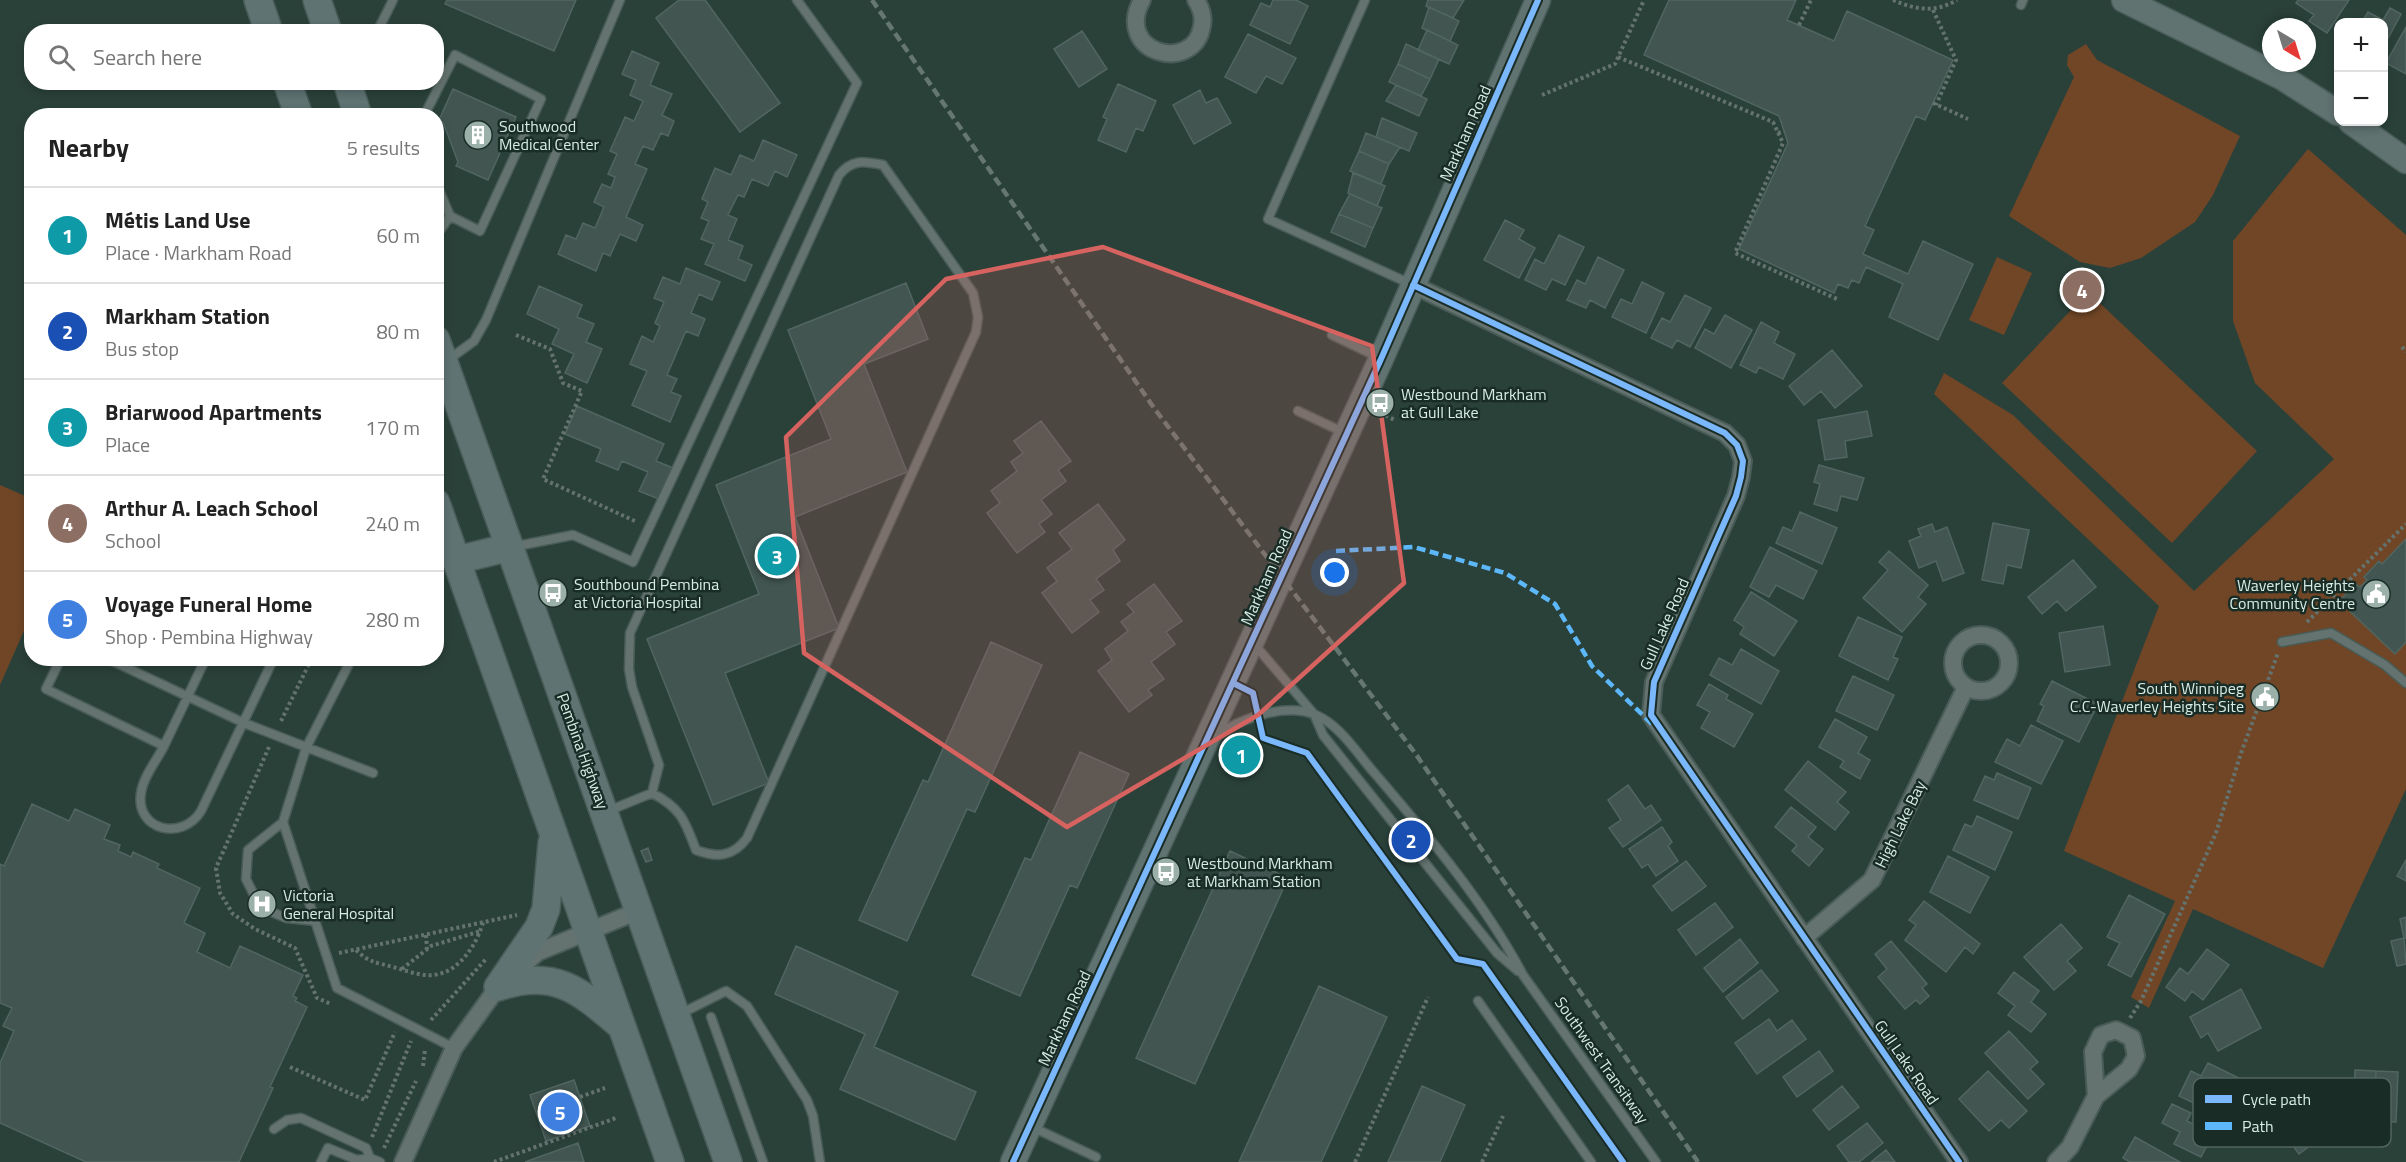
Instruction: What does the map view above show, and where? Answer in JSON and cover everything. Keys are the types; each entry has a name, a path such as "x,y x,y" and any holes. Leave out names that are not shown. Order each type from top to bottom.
{"main road":[{"path":"258,0 266,24"},
{"path":"317,0 325,24"},
{"path":"291,90 296,108"},
{"path":"350,90 356,108"},
{"name":"Pembina Highway","path":"444,360 728,1162"},
{"path":"444,547 447,563 553,831 670,1162"},
{"path":"447,563 510,547"},
{"path":"498,987 539,927 546,909 553,831"},
{"path":"498,987 524,978 560,984 585,995 622,1028"}],"street":[{"path":"1142,0 1137,10 1136,26 1139,36 1148,47 1158,53 1172,54 1183,52 1195,42 1201,32 1201,9 1196,0"},
{"name":"Markham Road","path":"1013,1162 1381,359 1538,0"},
{"path":"2124,0 2283,78 2334,110"},
{"path":"2357,126 2406,161"},
{"name":"Gull Lake Road","path":"1413,285 1725,433 1737,445 1743,461 1736,496 1654,682 1651,716 1959,1162"},
{"name":"High Lake Bay","path":"1804,938 1872,880 1966,687"},
{"path":"403,1162 454,1048 498,987 538,952 638,911"},
{"path":"2056,1162 2070,1147 2096,1096 2134,1063 2137,1052 2135,1044 2132,1038 2122,1032 2108,1031 2101,1035 2093,1047 2096,1096"}],"lane":[{"path":"381,24 393,0"},
{"path":"444,350 474,341 486,320 620,0"},
{"path":"510,547 573,535 633,562 857,83 797,0"},
{"path":"1365,0 1268,219 1413,285"},
{"path":"444,77 455,55 541,99 480,231 450,216 444,202"},
{"path":"428,108 437,90"},
{"path":"605,813 652,793 672,803 684,820 696,850 710,856 727,855 738,849 747,838 976,332 978,317 973,293 883,165 858,162 848,164 840,175 633,625 629,652 632,687 659,765 652,793"},
{"path":"444,225 450,216"},
{"path":"1332,335 1381,359"},
{"path":"1298,411 1346,434"},
{"path":"2282,642 2331,633 2385,665 2406,683"},
{"name":"Southwest Transitway","path":"1252,642 1314,714 1333,726 1390,790 1478,903 1508,945 1523,975 1656,1162"},
{"path":"57,666 46,689 164,746"},
{"path":"123,666 244,723 373,773"},
{"path":"202,666 143,784 141,804 150,821 168,829 178,829 196,819 270,666"},
{"path":"315,921 286,918 260,907 246,879 248,850 283,822 306,748 348,666"},
{"path":"1205,742 1248,717 1279,712 1314,714"},
{"name":"Southwest Transitway","path":"1314,714 1323,735 1497,953 1523,975"},
{"path":"283,822 337,988 454,1048"},
{"path":"677,1016 726,991 747,1006 807,1100 813,1116 820,1162"},
{"path":"1478,1001 1591,1162"},
{"path":"711,1017 763,1162"},
{"path":"274,1129 287,1120 301,1118 366,1148 376,1160"},
{"path":"1030,1126 1096,1157"},
{"path":"321,1162 328,1148 357,1160 376,1160"}],"path":[{"path":"1542,95 1615,64 1644,0"},
{"path":"1799,25 1810,0"},
{"path":"1893,0 1914,8 1933,10 1957,0"},
{"path":"1933,10 1956,60 1934,104 1968,120"},
{"path":"1618,57 1773,122 1783,143 1735,253 1837,299"},
{"path":"1778,133 1784,131"},
{"path":"516,335 550,349 563,383 582,391 543,479 649,527"},
{"path":"2402,347 2406,351"},
{"path":"1380,403 1379,412 1395,420"},
{"path":"2122,1032 2141,1001 2216,833 2241,753 2282,642 2308,621 2406,524"},
{"path":"346,951 526,913"},
{"path":"355,950 369,962 418,974 440,974 456,964 479,940 483,922"},
{"path":"401,970 427,951 430,946 481,931"},
{"path":"426,935 427,951"},
{"path":"423,1032 448,999 493,952"},
{"path":"1355,1162 1428,997"},
{"path":"317,998 337,1006"},
{"path":"376,1160 424,1063 425,1050 412,1039 386,1027"},
{"path":"290,1067 365,1100 395,1032"},
{"path":"366,1148 412,1039"},
{"path":"580,1097 605,1088"},
{"path":"1482,1162 1503,1116"},
{"path":"494,1162 616,1118"}],"highlighted area":[{"path":"1103,247 1372,346 1404,583 1258,715 1067,827 804,653 786,437 946,279"}],"shaded area":[{"path":"2086,44 2097,60 2240,136 2213,195 2195,222 2141,258 2110,268 2080,262 2009,216 2074,77 2067,65 2068,55"},
{"name":"South Winnipeg C.C-Waverley Heights Site","path":"2308,149 2406,235 2406,789 2323,968 2193,909 2149,1008 2131,997 2175,901 2064,851 2159,606 1934,394 1944,373 2013,415 2194,591 2334,459 2255,383 2233,321 2233,241"},
{"path":"1997,257 2032,273 2004,335 1969,320"},
{"path":"2088,292 2257,451 2172,543 2002,383"},
{"path":"0,485 24,496 24,631 0,685"}],"building":[{"path":"447,0 576,0 554,51 445,4"},
{"path":"679,0 705,0 780,103 740,132 656,18"},
{"path":"1273,0 1296,0 1308,6 1290,44 1250,25 1261,3 1270,7"},
{"path":"1428,0 1464,0 1453,18 1426,6"},
{"path":"1669,0 1796,0 1787,20 1834,41 1847,11 1953,60 1925,120 1916,116 1865,226 1874,230 1863,254 1908,274 1923,241 1973,264 1938,340 1889,317 1903,284 1866,267 1859,283 1852,280 1848,288 1838,284 1834,293 1739,249 1788,143 1779,116 1644,55"},
{"path":"2298,0 2349,0 2337,18 2334,18 2334,22 2327,33 2316,26 2316,18 2312,18 2314,15 2296,3"},
{"path":"1429,7 1459,21 1450,41 1422,28"},
{"path":"2390,8 2401,14 2388,38 2388,18 2384,18"},
{"path":"2368,12 2379,18 2364,18"},
{"path":"2406,27 2406,74 2388,64 2388,59"},
{"path":"1427,30 1458,45 1449,64 1418,50"},
{"path":"1082,31 1107,69 1079,87 1054,49"},
{"path":"1248,34 1296,58 1282,84 1266,76 1256,93 1225,77"},
{"path":"1406,44 1439,59 1430,79 1398,64"},
{"path":"632,51 659,63 650,85 672,94 662,115 674,121 668,136 661,133 653,150 643,146 635,164 647,169 626,217 643,225 636,241 620,234 610,256 603,253 596,271 558,254 566,235 576,239 583,223 595,228 604,207 594,202 602,184 611,188 615,177 608,174 617,154 610,151 625,117 634,121 643,101 630,95 636,80 622,74"},
{"path":"1398,64 1430,79 1421,96 1389,82"},
{"path":"1118,84 1156,101 1143,131 1136,128 1126,152 1098,140 1107,119 1103,117"},
{"path":"1396,85 1427,99 1419,116 1386,101"},
{"name":"Southwood Medical Center","path":"453,89 516,117 488,180 456,166 458,162 444,125 444,109"},
{"path":"1200,90 1206,103 1217,98 1231,123 1194,144 1173,105"},
{"path":"1382,118 1417,133 1409,151 1376,137"},
{"path":"1366,133 1400,147 1389,164 1359,151"},
{"path":"763,140 797,155 787,177 775,171 768,186 752,179 744,197 738,195 728,215 737,219 728,240 743,246 738,259 752,265 745,281 705,264 714,244 701,239 709,221 701,218 708,202 702,199 715,168 731,175 740,155 754,161"},
{"path":"1359,151 1389,164 1381,184 1350,171"},
{"path":"1353,173 1385,186 1377,206 1348,193"},
{"path":"1350,194 1382,208 1373,228 1339,214"},
{"path":"1339,214 1373,228 1365,247 1331,232"},
{"path":"1505,220 1524,230 1519,239 1535,248 1519,278 1484,260"},
{"path":"1559,235 1584,247 1565,285 1552,279 1546,290 1525,280 1535,259 1544,264"},
{"path":"1598,257 1624,270 1605,308 1590,300 1586,308 1567,300 1577,280 1585,284"},
{"path":"686,268 720,282 712,300 699,294 691,313 705,319 698,336 686,331 667,375 677,379 671,392 681,396 670,422 632,405 647,371 630,364 642,336 653,342 660,326 655,323 664,302 654,298 663,277 680,284"},
{"path":"1642,282 1664,293 1646,333 1612,317 1621,299 1632,304"},
{"path":"906,283 928,339 864,364 907,472 795,517 839,628 725,673 769,783 713,805 647,639 759,594 716,485 831,439 788,330"},
{"path":"539,286 582,305 577,317 594,324 586,342 602,349 587,383 565,373 574,354 552,344 559,329 527,314"},
{"path":"1685,295 1711,308 1690,347 1677,340 1672,348 1651,338 1662,318 1670,322"},
{"path":"1725,315 1752,330 1731,368 1695,348 1705,329 1714,334"},
{"path":"1761,322 1779,332 1774,343 1795,354 1783,379 1759,367 1756,373 1740,365"},
{"path":"1832,350 1862,386 1835,408 1821,391 1804,405 1789,386"},
{"path":"577,406 664,444 656,461 673,468 659,499 639,491 648,472 622,461 618,470 596,461 601,449 565,434"},
{"path":"1867,411 1872,436 1845,441 1847,457 1825,460 1818,420"},
{"path":"1041,421 1071,461 1058,470 1066,481 1041,500 1052,514 1039,524 1045,532 1017,553 987,513 1000,503 991,491 1017,471 1011,462 1023,453 1014,441"},
{"path":"1819,465 1864,478 1857,500 1841,496 1837,511 1814,504 1820,484 1814,482"},
{"path":"1098,504 1125,540 1113,550 1120,561 1096,579 1104,590 1090,600 1099,612 1072,633 1042,593 1057,581 1047,568 1072,549 1059,533"},
{"path":"1800,512 1837,528 1822,564 1776,543 1783,527 1792,531"},
{"path":"1993,523 2029,530 2021,568 2007,565 2003,584 1982,580"},
{"path":"1932,524 1935,532 1947,527 1964,573 1943,581 1936,561 1919,568 1909,541 1921,536 1918,529"},
{"name":"Waverley Heights Community Centre","path":"2406,539 2406,642 2395,654 2339,601 2356,584 2360,587 2367,580 2364,577 2379,561 2382,564"},
{"path":"1770,547 1817,571 1803,599 1776,585 1769,597 1750,587"},
{"path":"1889,551 1928,585 1918,597 1926,604 1902,632 1863,598 1888,570 1879,562"},
{"path":"2073,560 2096,587 2066,611 2057,601 2042,614 2028,597"},
{"path":"1154,584 1182,621 1166,632 1175,644 1151,662 1164,679 1148,690 1152,695 1129,712 1098,671 1112,660 1105,649 1128,631 1121,622 1134,612 1127,604"},
{"path":"1751,592 1797,621 1774,656 1740,634 1744,627 1734,620"},
{"path":"1858,617 1902,637 1893,657 1898,659 1888,680 1839,656"},
{"path":"2103,626 2110,665 2065,672 2059,633"},
{"path":"991,642 1042,665 975,812 967,809 907,941 859,920 923,780 928,782"},
{"path":"1741,649 1779,671 1761,704 1710,675 1719,658 1732,665"},
{"path":"1853,676 1894,695 1877,730 1836,711"},
{"path":"2052,681 2098,704 2079,742 2037,721 2044,706 2040,704"},
{"path":"1709,684 1728,695 1726,699 1753,714 1734,747 1701,728 1710,712 1697,705"},
{"path":"1835,719 1867,737 1858,753 1870,760 1860,779 1840,767 1844,761 1819,747"},
{"path":"2031,725 2063,741 2041,784 1995,762 2007,739 2020,746"},
{"path":"1080,752 1129,774 1077,888 1070,885 1020,996 972,975 1025,858 1031,860"},
{"path":"1808,761 1846,792 1837,802 1849,812 1835,830 1785,790"},
{"path":"1997,773 2031,788 2018,819 1974,800 1985,776 1994,780"},
{"path":"1628,785 1645,809 1651,805 1661,820 1623,847 1609,828 1621,820 1608,800"},
{"path":"32,804 69,821 75,809 110,825 104,839 120,845 118,851 131,857 133,852 159,864 157,868 200,888 184,923 205,933 197,952 230,968 240,946 303,975 293,996 297,998 295,1001 307,1007 239,1162 86,1162 0,1123 0,1063 14,1031 3,1026 12,1008 0,1003 0,864 4,866"},
{"path":"1791,807 1816,827 1808,837 1823,849 1809,866 1792,851 1797,845 1775,827"},
{"path":"1977,816 2012,832 1995,870 1953,850 1965,824 1972,827"},
{"path":"1662,827 1672,842 1668,846 1678,861 1656,876 1648,864 1642,868 1629,849"},
{"path":"648,848 652,860 646,862 641,851"},
{"path":"1230,851 1288,878 1195,1084 1136,1058"},
{"path":"1948,856 1989,877 1970,913 1930,892"},
{"path":"2406,860 2406,881 2397,876"},
{"path":"1686,861 1706,886 1672,911 1653,886"},
{"path":"2129,895 2165,914 2131,977 2108,965 2120,943 2107,937"},
{"path":"1924,901 1980,944 1973,954 1965,947 1946,972 1905,940 1916,925 1909,920"},
{"path":"1715,903 1733,927 1696,955 1678,930"},
{"path":"2406,917 2406,938 2404,938 2400,919"},
{"path":"2061,924 2082,948 2067,961 2076,971 2054,990 2024,957"},
{"path":"2404,938 2406,964 2397,966 2391,941"},
{"path":"1740,939 1758,963 1723,992 1704,968"},
{"path":"1891,941 1927,984 1922,988 1929,996 1920,1004 1916,1000 1905,1009 1878,977 1887,969 1875,954"},
{"path":"796,946 898,992 874,1047 976,1092 955,1140 840,1089 865,1034 775,994"},
{"path":"2207,949 2229,965 2203,1000 2192,991 2185,1001 2166,987 2180,968 2188,974"},
{"path":"1761,970 1778,991 1743,1019 1726,997"},
{"path":"2014,972 2039,991 2031,1002 2046,1014 2031,1032 2008,1015 2015,1006 1998,993"},
{"path":"1319,986 1387,1017 1321,1162 1239,1162"},
{"path":"2241,989 2261,1028 2218,1051 2208,1033 2201,1038 2190,1017"},
{"path":"1769,1019 1777,1031 1792,1020 1806,1039 1757,1074 1735,1043"},
{"path":"2009,1031 2038,1062 2030,1069 2044,1084 2028,1099 1985,1053"},
{"path":"1819,1051 1833,1071 1797,1097 1783,1077"},
{"path":"2208,1063 2239,1078 2193,1078 2193,1103 2179,1096 2191,1071 2201,1076"},
{"path":"2355,1070 2376,1071 2376,1078 2355,1078"},
{"path":"1988,1071 2027,1111 2009,1128 2001,1120 1989,1131 1959,1099"},
{"path":"2376,1071 2398,1072 2396,1122 2391,1122 2391,1078 2376,1078"},
{"path":"574,1080 590,1126 546,1141 530,1095"},
{"path":"1422,1086 1465,1105 1440,1162 1388,1162"},
{"path":"1842,1086 1859,1107 1829,1130 1813,1110"},
{"path":"2172,1104 2191,1113 2187,1121 2193,1124 2193,1147 2206,1147 2201,1157 2174,1144 2180,1132 2162,1123"},
{"path":"1867,1123 1883,1143 1859,1162 1849,1162 1837,1146"},
{"path":"2135,1137 2180,1162 2130,1162 2123,1158"},
{"path":"578,1143 584,1162 525,1162"},
{"path":"2294,1147 2308,1147 2299,1154"},
{"path":"1886,1150 1895,1162 1871,1162"}],"railway":[{"path":"872,0 1154,408 1415,753 1698,1162"}],"marked path":[{"path":"1336,551 1414,547 1505,573 1555,604 1592,666 1652,724"}],"cycle path":[{"path":"1013,1162 1381,359 1538,0"},
{"path":"1413,285 1725,433 1737,445 1743,461 1736,496 1654,682 1651,715 1959,1162"},
{"path":"1233,683 1253,693 1263,738 1307,753 1457,959 1483,964 1623,1162"}],"place":[{"name":"Southwood Medical Center","path":"478,135"},
{"name":"Arthur A. Leach School","path":"2082,290"},
{"name":"Westbound Markham at Gull Lake","path":"1380,403"},
{"name":"Briarwood Apartments","path":"777,556"},
{"name":"Southbound Pembina at Victoria Hospital","path":"553,593"},
{"name":"Waverley Heights Community Centre","path":"2376,594"},
{"name":"South Winnipeg C.C-Waverley Heights Site","path":"2265,697"},
{"name":"Métis Land Use","path":"1241,755"},
{"name":"Markham Station","path":"1411,840"},
{"name":"Westbound Markham at Markham Station","path":"1166,872"},
{"name":"Victoria General Hospital","path":"262,904"},
{"name":"Voyage Funeral Home","path":"560,1112"}]}
